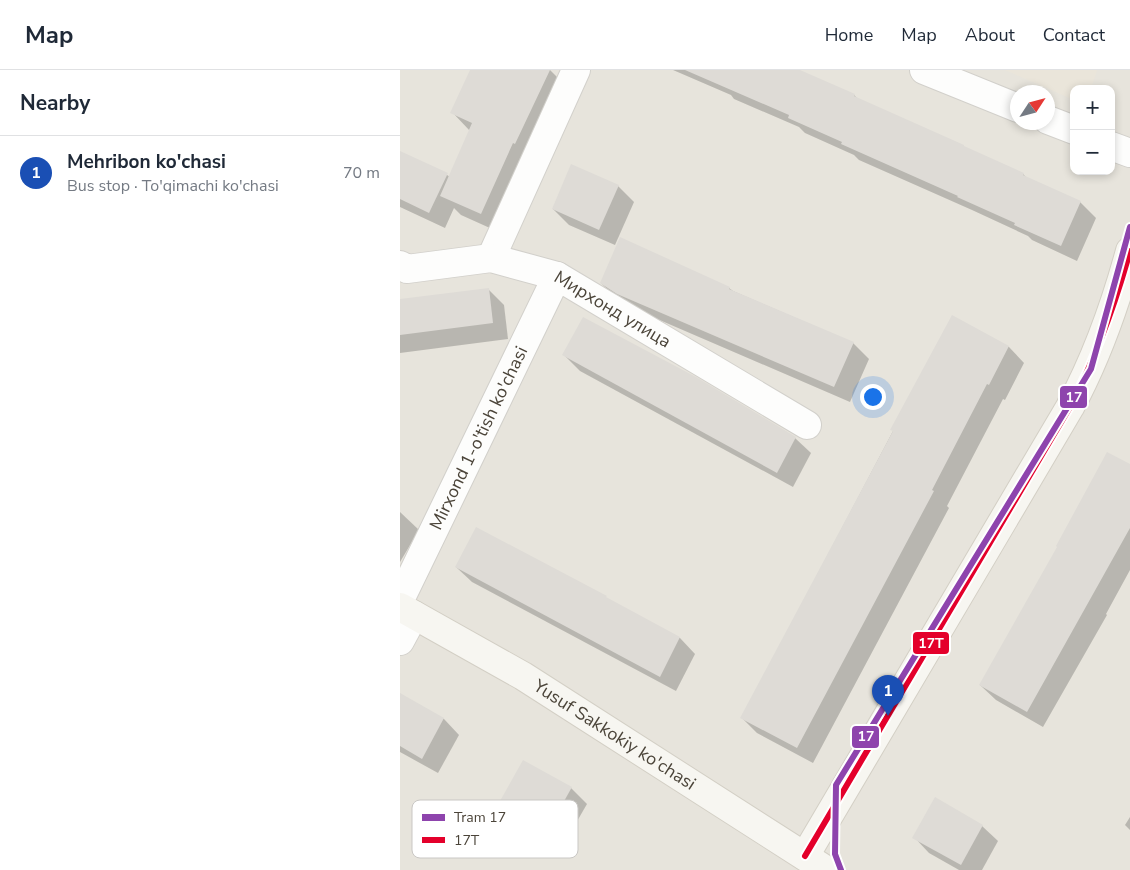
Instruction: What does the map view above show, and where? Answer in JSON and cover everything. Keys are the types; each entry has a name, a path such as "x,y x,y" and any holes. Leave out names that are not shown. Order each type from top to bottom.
{"main road":[{"path":"816,863 1086,376 1126,283 1130,251"},
{"name":"Yusuf Sakkokiy ko'chasi","path":"405,607 523,676 816,863"}],"street":[{"path":"491,258 576,70"},
{"path":"924,70 1010,105"},
{"path":"1055,123 1070,128"},
{"path":"1115,147 1130,153"},
{"name":"Мирхонд улица","path":"402,268 491,258 557,276 807,425"},
{"name":"Mirxond 1-o'tish ko'chasi","path":"400,641 405,607 557,276"}],"shaded area":[{"path":"400,70 1130,70 1130,870 400,870"},
{"path":"1005,70 1097,70 1092,85 1070,85 1070,98 1055,92 1055,85 1040,85"}],"building":[{"path":"470,70 550,70 515,144 513,143 481,214 440,196 472,123 450,113"},
{"path":"685,70 800,70 1081,201 1061,246 1014,225 1015,223 958,196 841,144 842,142 788,118 789,115"},
{"path":"400,151 448,173 429,213 400,199"},
{"path":"571,164 619,185 599,230 552,209"},
{"path":"620,237 730,287 729,289 854,342 834,387 617,294 600,283"},
{"path":"489,288 493,323 400,335 400,299"},
{"path":"952,315 1009,346 989,385 987,384 932,490 934,491 797,748 740,718 893,431 890,430"},
{"path":"583,317 696,377 796,437 777,473 562,355"},
{"path":"1107,452 1130,464 1130,528 1027,712 979,685 1057,547"},
{"path":"476,527 680,637 660,677 455,567"},
{"path":"400,693 444,718 422,759 400,746"},
{"path":"523,760 572,787 565,800 501,800"},
{"path":"935,797 983,825 961,865 912,838"}],"tram line":[{"name":"17","path":"841,870 835,854 836,785 1091,369 1130,227"}],"transit line":[{"name":"17T","path":"805,856 1070,407 1104,330 1130,251"}],"place":[{"name":"Mehribon ko'chasi","path":"888,716"}]}
